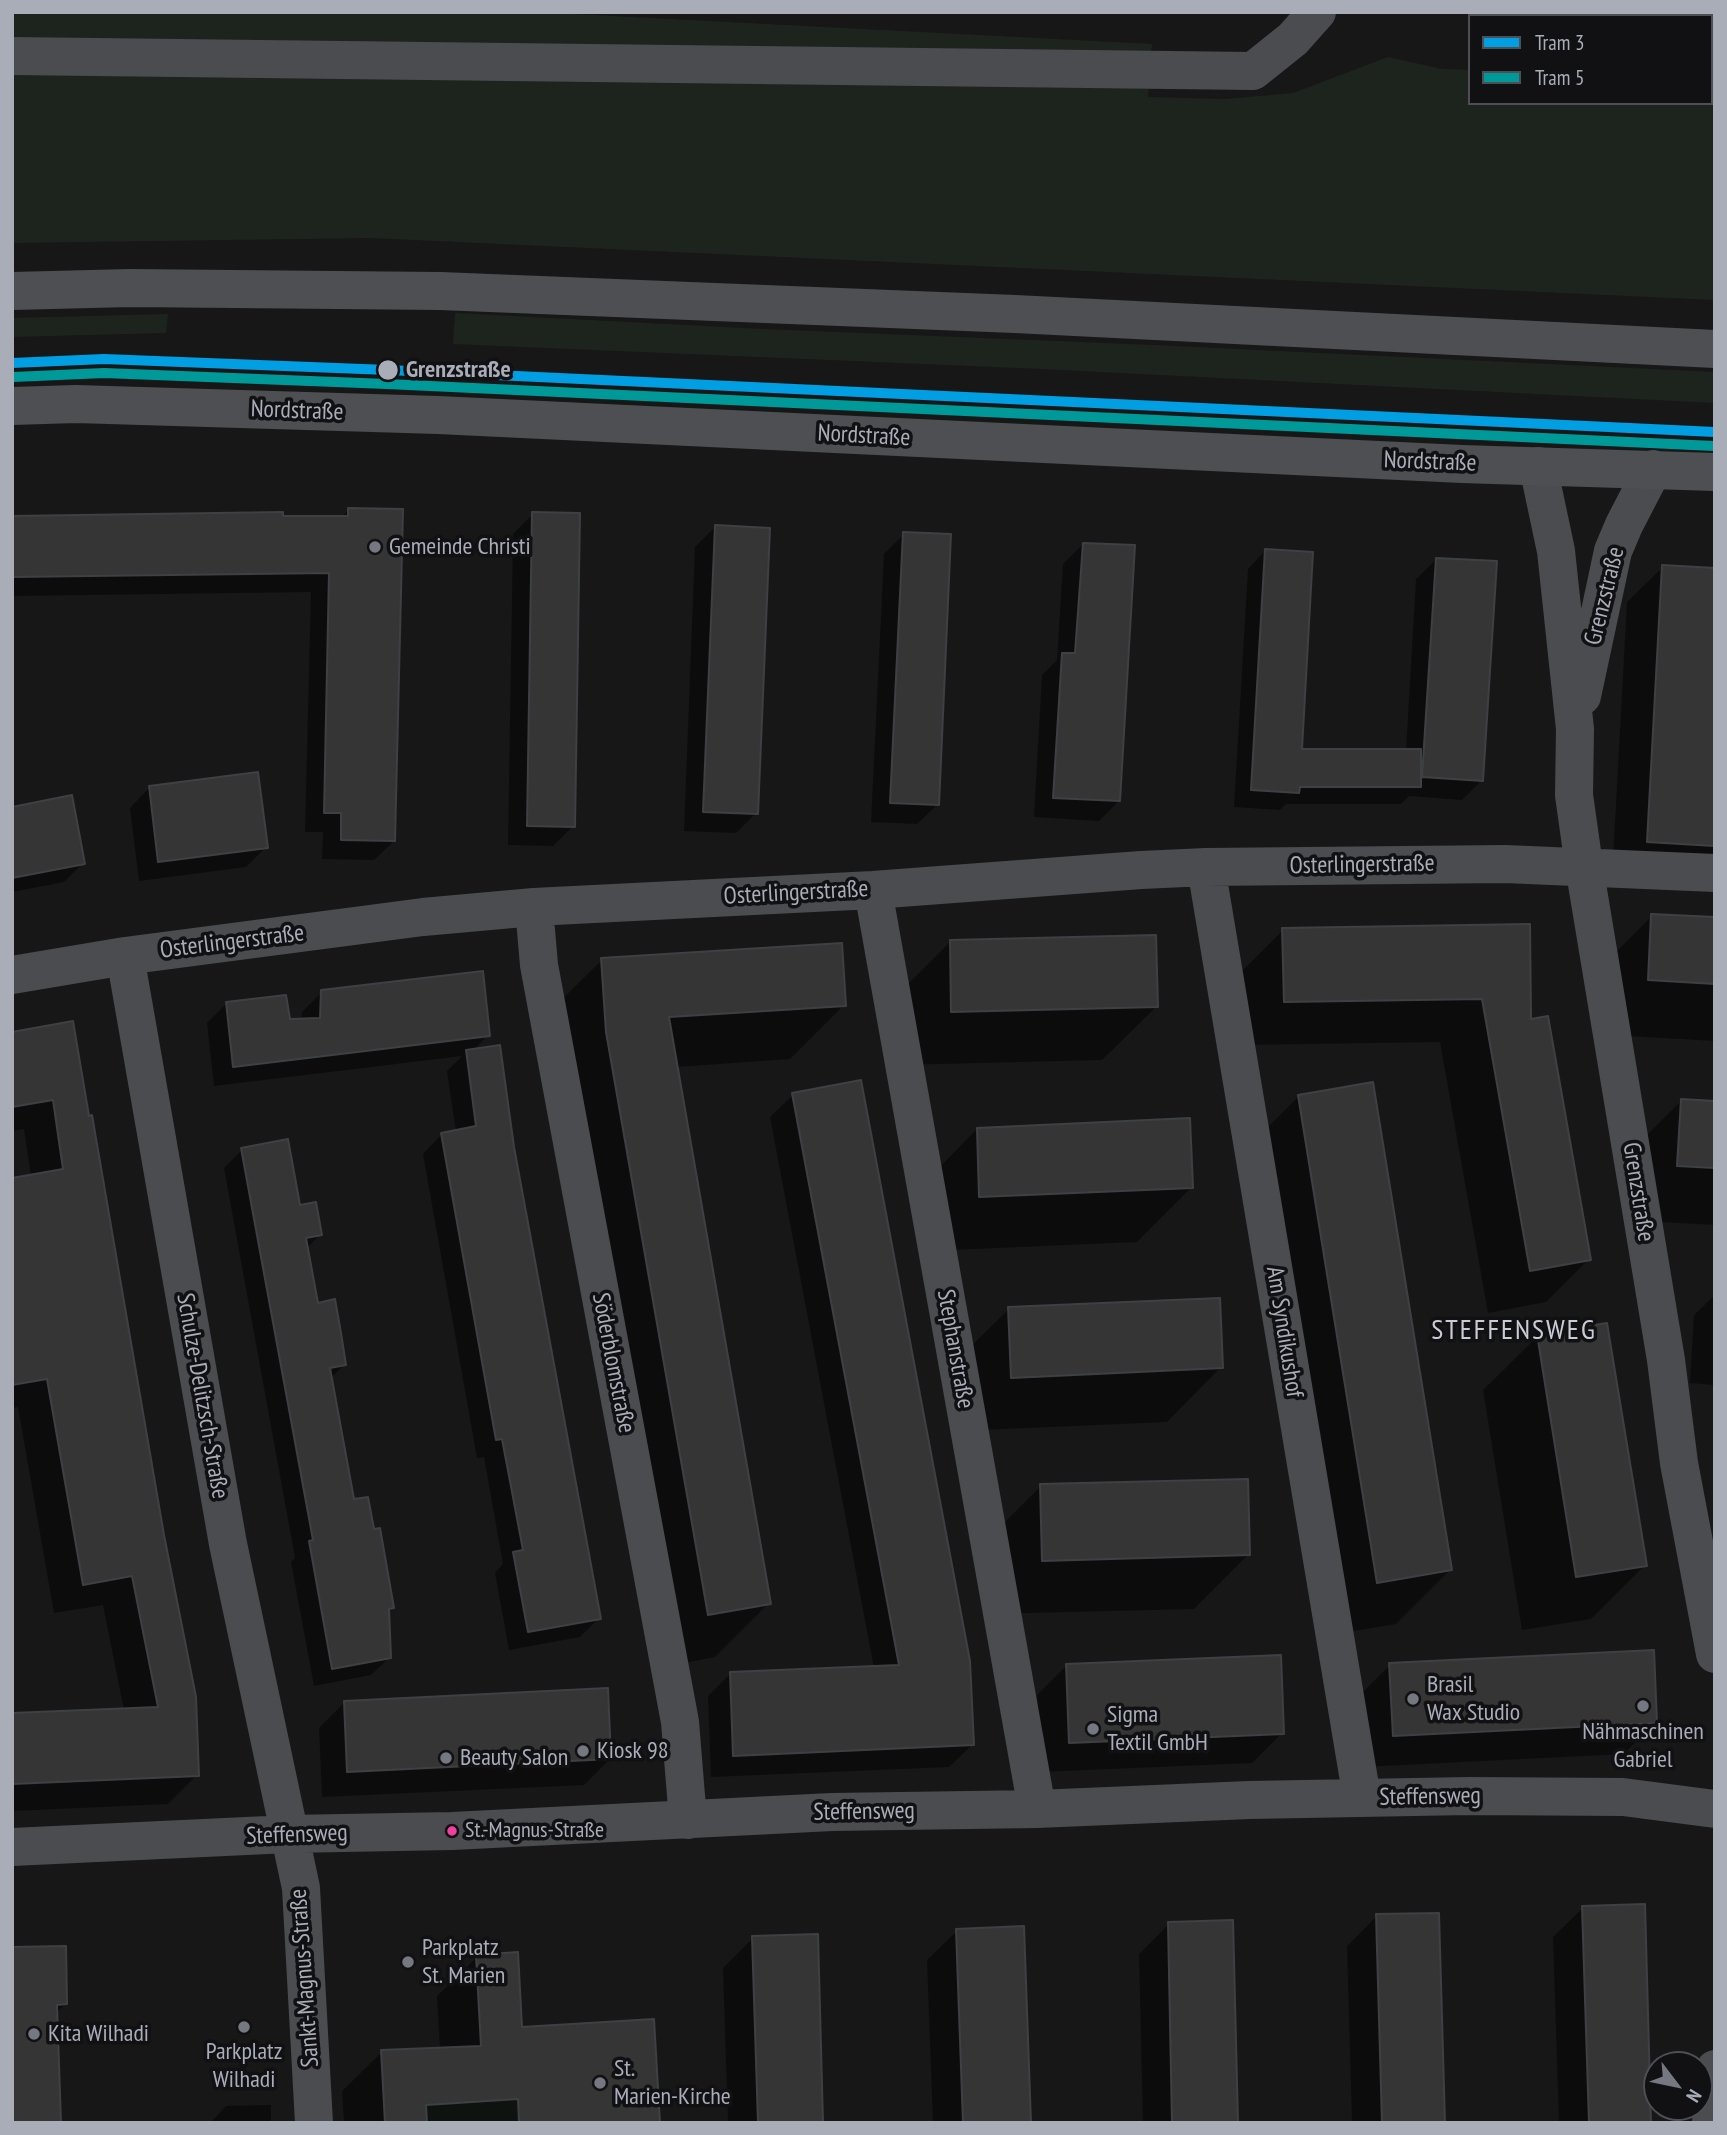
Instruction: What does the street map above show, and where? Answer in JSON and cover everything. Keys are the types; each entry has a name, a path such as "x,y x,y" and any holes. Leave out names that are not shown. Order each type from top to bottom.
{"main road":[{"path":"12,291 130,288 440,291 1042,315 1715,349"},
{"name":"Nordstraße","path":"12,406 76,404 438,415 1715,472"}],"street":[{"path":"12,56 1253,71 1293,39 1317,12"},
{"name":"Grenzstraße","path":"1538,466 1556,551 1575,729 1574,795 1584,866 1666,1360 1679,1463 1715,1654"},
{"name":"Grenzstraße","path":"1575,729 1613,551 1653,469"},
{"name":"Osterlingerstraße","path":"12,975 125,956 424,918 534,907 873,890 1141,870 1505,864 1715,873"},
{"name":"Am Syndikushof","path":"1206,867 1362,1798"},
{"name":"Stephanstraße","path":"873,890 1037,1809"},
{"name":"Söderblomstraße","path":"534,907 539,965 680,1722 688,1820"},
{"name":"Schulze-Delitzsch-Straße","path":"125,956 229,1548 289,1834"},
{"name":"Steffensweg","path":"12,1847 832,1812 1037,1809 1362,1798 1623,1797 1715,1809"},
{"name":"Sankt-Magnus-Straße","path":"289,1834 301,1888 314,2123"},
{"path":"1711,2123 1715,2069"}],"shaded area":[{"path":"12,12 535,12 1152,44 1148,97 1225,99 1293,93 1388,57 1442,69 1468,70 1468,105 1713,105 1715,77 1715,300 371,238 12,243"},
{"path":"455,313 1715,372 1715,403 1042,369 453,344"},
{"path":"168,314 166,333 12,337 12,318"},
{"path":"518,2099 519,2123 427,2123 426,2105"}],"building":[{"path":"348,508 403,509 395,841 341,840 341,813 324,813 329,573 12,577 12,516 283,512 283,516 348,516"},
{"path":"532,512 580,513 575,827 527,826"},
{"path":"715,525 770,528 758,814 703,812"},
{"path":"903,532 951,534 939,805 890,803"},
{"path":"1083,543 1135,545 1120,801 1053,798 1062,653 1075,653"},
{"path":"1265,549 1313,552 1302,749 1421,749 1421,787 1300,787 1299,793 1251,790"},
{"path":"1436,558 1497,561 1483,781 1422,777"},
{"path":"1662,565 1715,568 1715,846 1647,842"},
{"path":"258,772 268,848 158,862 149,786"},
{"path":"72,795 85,864 12,878 12,807"},
{"path":"1651,914 1715,917 1715,984 1648,980"},
{"path":"1530,924 1531,1019 1548,1016 1591,1260 1530,1271 1482,999 1284,1002 1282,928"},
{"path":"1156,935 1158,1007 951,1012 950,940"},
{"path":"842,943 846,1006 669,1017 771,1604 708,1615 606,1032 601,958"},
{"path":"483,971 490,1036 233,1067 226,1002 286,995 290,1019 320,1018 321,990"},
{"path":"73,1021 89,1116 92,1115 164,1535 196,1697 199,1776 12,1784 12,1713 158,1707 132,1576 83,1585 47,1379 12,1385 12,1178 63,1169 53,1100 12,1107 12,1032"},
{"path":"500,1045 514,1147 601,1619 528,1632 513,1552 523,1550 502,1439 496,1440 441,1133 476,1126 466,1050"},
{"path":"861,1080 970,1661 974,1745 733,1756 730,1672 899,1665 792,1093"},
{"path":"1373,1082 1452,1570 1377,1583 1298,1095"},
{"path":"1681,1099 1715,1101 1715,1168 1677,1166"},
{"path":"1190,1118 1193,1188 979,1197 977,1128"},
{"path":"288,1139 300,1205 316,1202 322,1235 306,1238 318,1303 335,1299 346,1365 330,1368 354,1499 368,1497 374,1529 380,1528 394,1608 389,1609 391,1658 332,1669 309,1541 313,1540 241,1148"},
{"path":"1220,1298 1223,1368 1011,1378 1008,1307"},
{"path":"1607,1323 1647,1566 1576,1577 1537,1334"},
{"path":"1248,1479 1250,1555 1042,1561 1040,1484"},
{"path":"1654,1650 1657,1723 1393,1736 1389,1663"},
{"path":"1281,1655 1284,1734 1069,1743 1066,1664"},
{"path":"608,1688 611,1759 347,1772 344,1701"},
{"path":"1645,1904 1649,2051 1643,2051 1643,2121 1651,2123 1589,2123 1582,1906"},
{"path":"1439,1913 1445,2123 1382,2123 1376,1914"},
{"path":"1233,1920 1238,2123 1172,2123 1168,1922"},
{"path":"1024,1926 1031,2123 963,2123 956,1929"},
{"path":"818,1934 823,2123 758,2123 752,1936"},
{"name":"Kita Wilhadi","path":"66,1946 67,2004 57,2005 61,2123 12,2123 12,1947"},
{"path":"518,1952 522,2027 654,2019 660,2123 519,2123 518,2099 426,2105 427,2123 385,2123 381,2050 481,2046 476,1955"}],"tram line":[{"name":"3","path":"12,363 104,359 388,370 1715,432"},
{"name":"5","path":"13,377 104,373 387,384 1714,446"}],"place":[{"name":"Grenzstraße","path":"388,370"},
{"name":"Gemeinde Christi","path":"375,547"},
{"name":"Brasil Wax Studio","path":"1413,1699"},
{"name":"Nähmaschinen Gabriel","path":"1643,1706"},
{"name":"Sigma Textil GmbH","path":"1093,1729"},
{"name":"Kiosk 98","path":"583,1751"},
{"name":"Beauty Salon","path":"446,1758"},
{"name":"St.-Magnus-Straße","path":"452,1831"},
{"name":"Parkplatz St. Marien","path":"408,1962"},
{"name":"Parkplatz Wilhadi","path":"244,2027"},
{"name":"Kita Wilhadi","path":"34,2034"},
{"name":"St. Marien-Kirche","path":"600,2083"}],"district":[{"name":"STEFFENSWEG","path":"1514,1331"}]}
